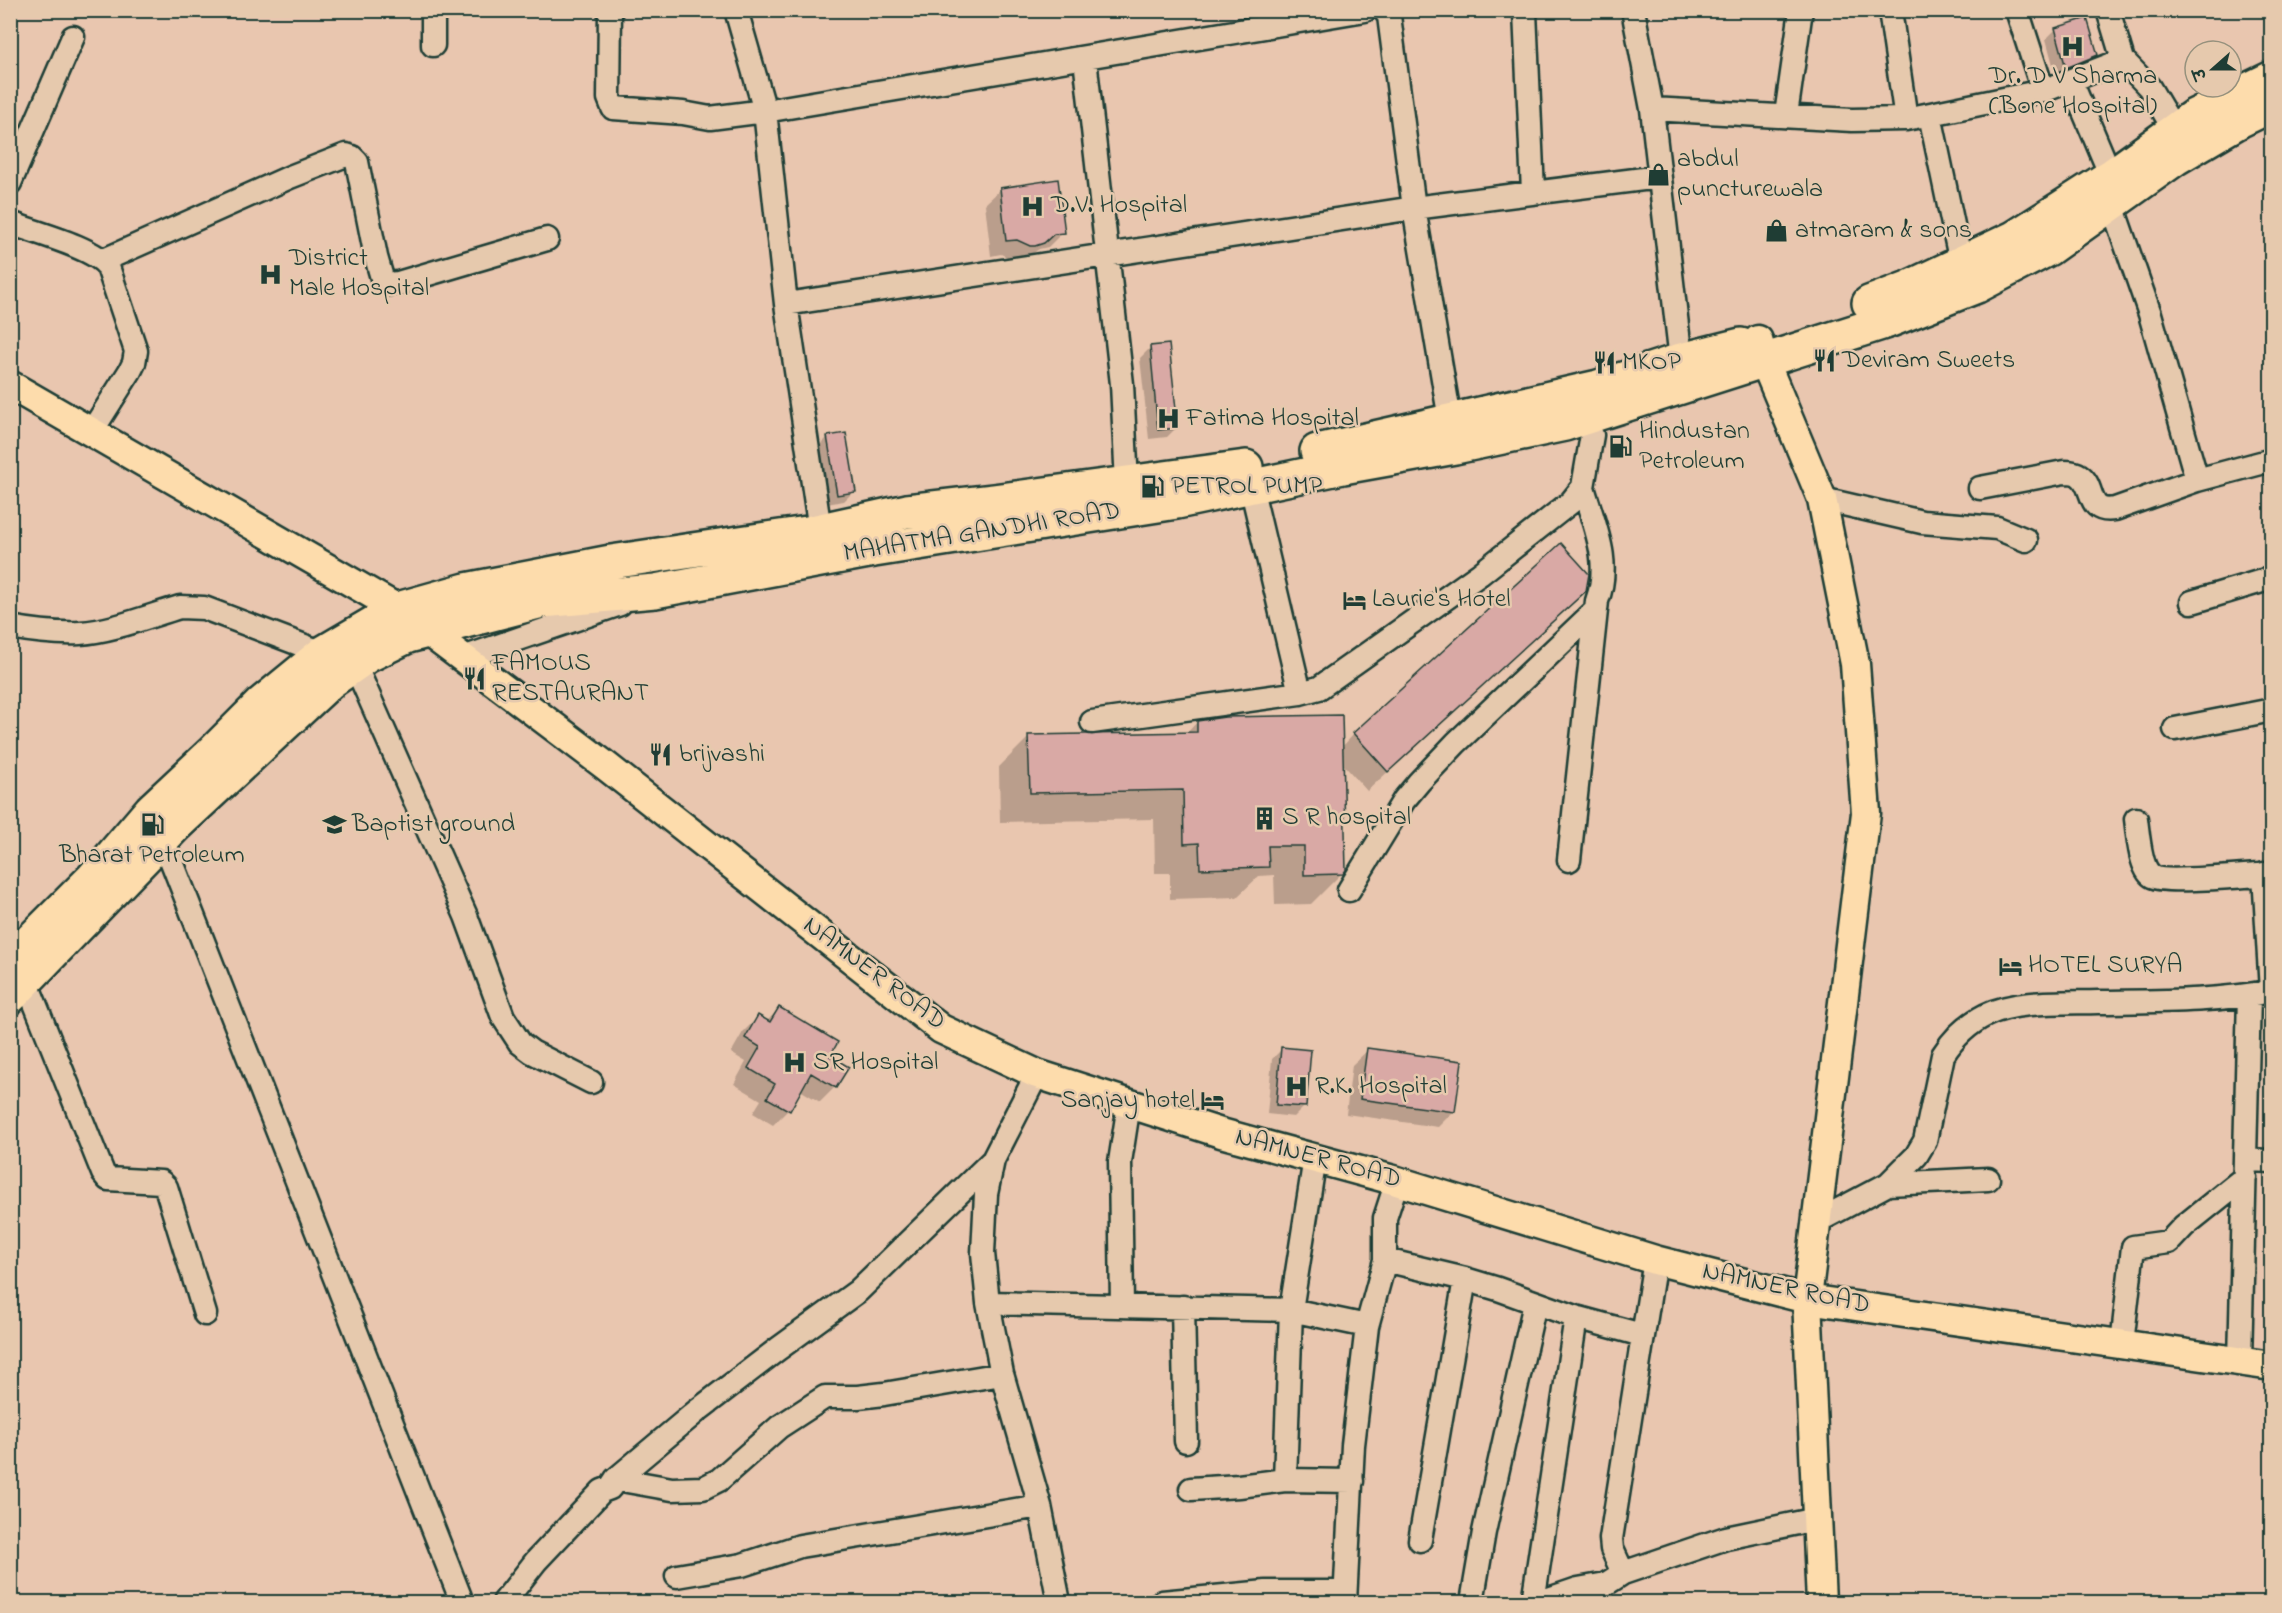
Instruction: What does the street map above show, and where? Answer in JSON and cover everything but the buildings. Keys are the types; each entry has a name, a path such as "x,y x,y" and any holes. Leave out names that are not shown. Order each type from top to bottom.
{"highway":[{"name":"MAHATMA GANDHI ROAD","path":"16,979 92,879 152,810 262,703 323,653 398,609 466,590 600,564 820,530 907,511 1248,467 1598,387 1684,372 1761,350 1888,321 1977,286 2048,249 2194,116 2271,78"},
{"name":"MAHATMA GANDHI ROAD","path":"1761,350 1815,324 1908,288 2014,238 2111,191 2271,105"},
{"name":"MAHATMA GANDHI ROAD","path":"16,979 330,682 354,665 408,636 542,602 663,589 886,549 1177,502 1343,467 1455,447 1565,423 1684,372"}],"main road":[{"path":"1761,350 1822,499 1855,664 1866,813 1807,1299 1821,1602"},
{"name":"NAMNER ROAD","path":"10,385 398,609 606,766 941,1029 1037,1074 1221,1133 1397,1181 1655,1260 1807,1299 2271,1366"}],"street":[{"path":"433,10 433,45"},
{"path":"610,10 609,98 613,108 683,113 710,118 1085,59 1365,10"},
{"path":"736,10 765,111 786,304 820,530"},
{"path":"1384,10 1389,16 1414,208 1450,420"},
{"path":"1633,10 1652,109 1684,372"},
{"path":"1786,115 1802,10"},
{"path":"1890,10 1906,119"},
{"path":"2017,10 2043,91"},
{"path":"2108,10 2123,60 2149,87 2175,131"},
{"path":"1525,12 1533,192"},
{"path":"10,183 73,38"},
{"path":"1085,59 1122,384 1141,481"},
{"path":"1652,109 1852,120 1906,119 2043,91 2123,60"},
{"path":"2071,81 2111,191 2150,314 2197,480"},
{"path":"1930,115 1961,263"},
{"path":"104,260 290,177 346,155 357,162 376,257 382,278 388,284 547,239"},
{"path":"786,304 1414,208 1659,177"},
{"path":"10,223 86,251 104,260 108,267 136,351 130,371 92,431"},
{"path":"1569,860 1596,610 1603,584 1604,559 1583,487 1592,435"},
{"path":"1980,488 2064,472 2072,473 2083,479 2095,504 2106,511 2197,480 2271,460"},
{"path":"1251,486 1300,693"},
{"path":"1092,722 1314,691 1480,574 1571,502 1583,487"},
{"path":"1822,499 1922,522 1997,528 2026,540"},
{"path":"2192,602 2271,578"},
{"path":"463,658 663,589"},
{"path":"10,627 80,633 103,629 180,607 192,606 204,608 323,653"},
{"path":"1349,890 1404,800 1419,782 1456,743 1596,610"},
{"path":"354,665 466,916 503,1017 520,1043 532,1052 591,1082"},
{"path":"2175,729 2271,710"},
{"path":"2136,819 2143,861 2148,872 2155,878 2202,879 2268,874 2264,992 2246,1169 2240,1361"},
{"path":"163,839 462,1602"},
{"path":"16,979 103,1173 108,1179 161,1182 166,1186 206,1314"},
{"path":"1816,1222 1888,1184 1916,1156 1925,1141 1936,1083 1947,1049 1967,1028 1986,1015 2009,1007 2057,1003 2184,1000 2264,992"},
{"path":"1037,1074 993,1160 986,1194 983,1253 988,1303 1002,1374 1040,1506 1059,1602"},
{"path":"1122,1305 1120,1162 1129,1104"},
{"path":"1285,1480 1292,1310 1315,1158"},
{"path":"504,1602 536,1562 602,1491 610,1488 616,1479 724,1390 858,1291 993,1160"},
{"path":"2122,1344 2133,1247 2169,1242 2246,1169 2271,1161"},
{"path":"1888,1184 1988,1179"},
{"path":"1162,1602 1266,1592 1344,1597 1353,1444 1367,1326 1385,1260 1385,1218 1397,1181"},
{"path":"1385,1260 1465,1279 1576,1317 1642,1335"},
{"path":"1623,1573 1612,1549 1611,1539 1655,1260"},
{"path":"1420,1540 1465,1279"},
{"path":"988,1303 1292,1310 1367,1326"},
{"path":"1472,1602 1484,1532 1535,1303"},
{"path":"1183,1307 1186,1441"},
{"path":"1533,1602 1576,1317"},
{"path":"616,1479 672,1489 703,1488 719,1480 779,1427 818,1399 833,1396 858,1397 884,1394 1002,1374"},
{"path":"1191,1489 1285,1480 1352,1481"},
{"path":"677,1576 742,1565 800,1546 1040,1506"},
{"path":"1540,1602 1578,1589 1606,1584 1623,1573 1726,1538 1817,1519"}],"place":[{"name":"Dr. D V Sharma (Bone Hospital)","path":"2073,46"},
{"name":"abdul puncturewala","path":"1659,175"},
{"name":"D.V. Hospital","path":"1033,206"},
{"name":"atmaram & sons","path":"1777,231"},
{"name":"District Male Hospital","path":"271,274"},
{"name":"Deviram Sweets","path":"1824,361"},
{"name":"MKOP","path":"1604,363"},
{"name":"Fatima Hospital","path":"1168,419"},
{"name":"Hindustan Petroleum","path":"1621,447"},
{"name":"PETROL PUMP","path":"1153,487"},
{"name":"Laurie's Hotel","path":"1354,600"},
{"name":"FAMOUS RESTAURANT","path":"474,679"},
{"name":"brijvashi","path":"661,755"},
{"name":"S R hospital","path":"1264,818"},
{"name":"Bharat Petroleum","path":"152,825"},
{"name":"Baptist ground","path":"334,825"},
{"name":"HOTEL SURYA","path":"2010,966"},
{"name":"SR Hospital","path":"795,1063"},
{"name":"R.K. Hospital","path":"1297,1087"},
{"name":"Sanjay hotel","path":"1213,1101"}]}
